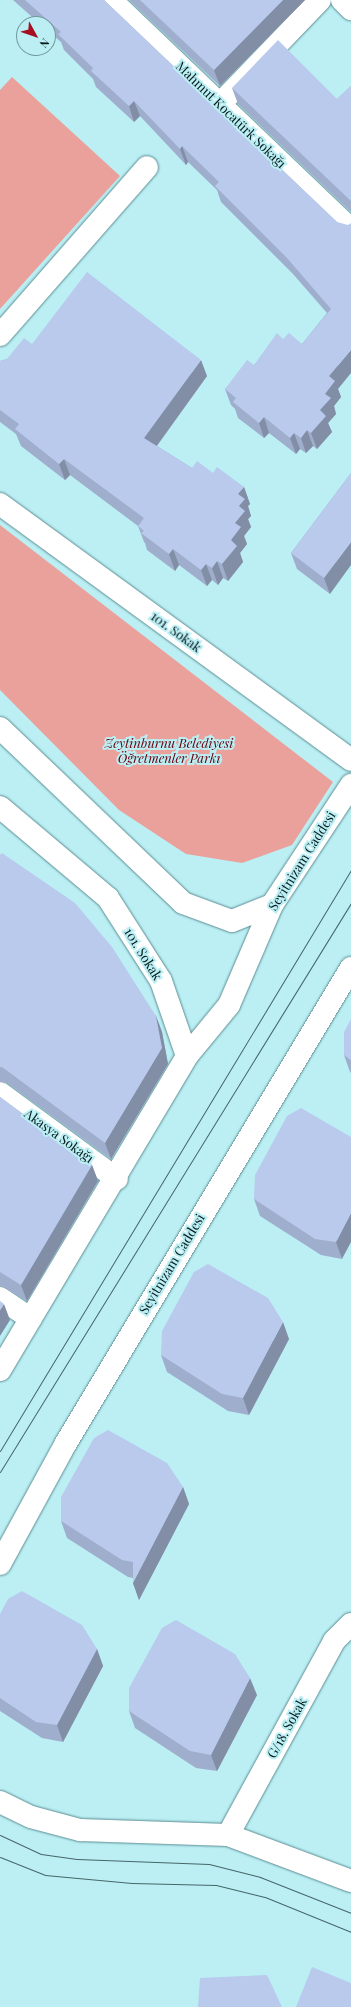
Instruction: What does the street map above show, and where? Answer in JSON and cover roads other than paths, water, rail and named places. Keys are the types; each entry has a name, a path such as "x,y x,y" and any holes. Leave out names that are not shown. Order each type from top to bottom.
{"street":[{"name":"Mahmut Kocatürk Sokağı","path":"111,0 351,229"},
{"path":"220,104 320,0"},
{"path":"342,0 351,9"},
{"path":"0,335 148,167"},
{"name":"101. Sokak","path":"0,504 351,760"},
{"path":"0,728 183,903 232,921 272,905"},
{"name":"Seyitnizam Caddesi","path":"0,1370 117,1179 187,1056 229,1005 272,905 351,785"},
{"name":"101. Sokak","path":"0,807 108,898 161,981 187,1056"},
{"name":"Seyitnizam Caddesi","path":"0,1564 70,1436 351,968"},
{"name":"Akasya Sokağı","path":"0,1093 117,1179"},
{"path":"0,1298 31,1319"},
{"name":"G/18. Sokak","path":"228,1835 334,1641 351,1624"},
{"path":"0,1802 31,1817 80,1830 228,1835 351,1881"}],"tram line":[{"path":"0,1451 351,870"},
{"path":"0,1472 351,903"},
{"path":"0,1835 41,1854 77,1859 209,1864 260,1877 351,1913"},
{"path":"0,1857 45,1875 132,1883 216,1885 265,1897 351,1932"}],"park label":[{"name":"Zeytinburnu Belediyesi Öğretmenler Parkı","path":"169,752"}]}
